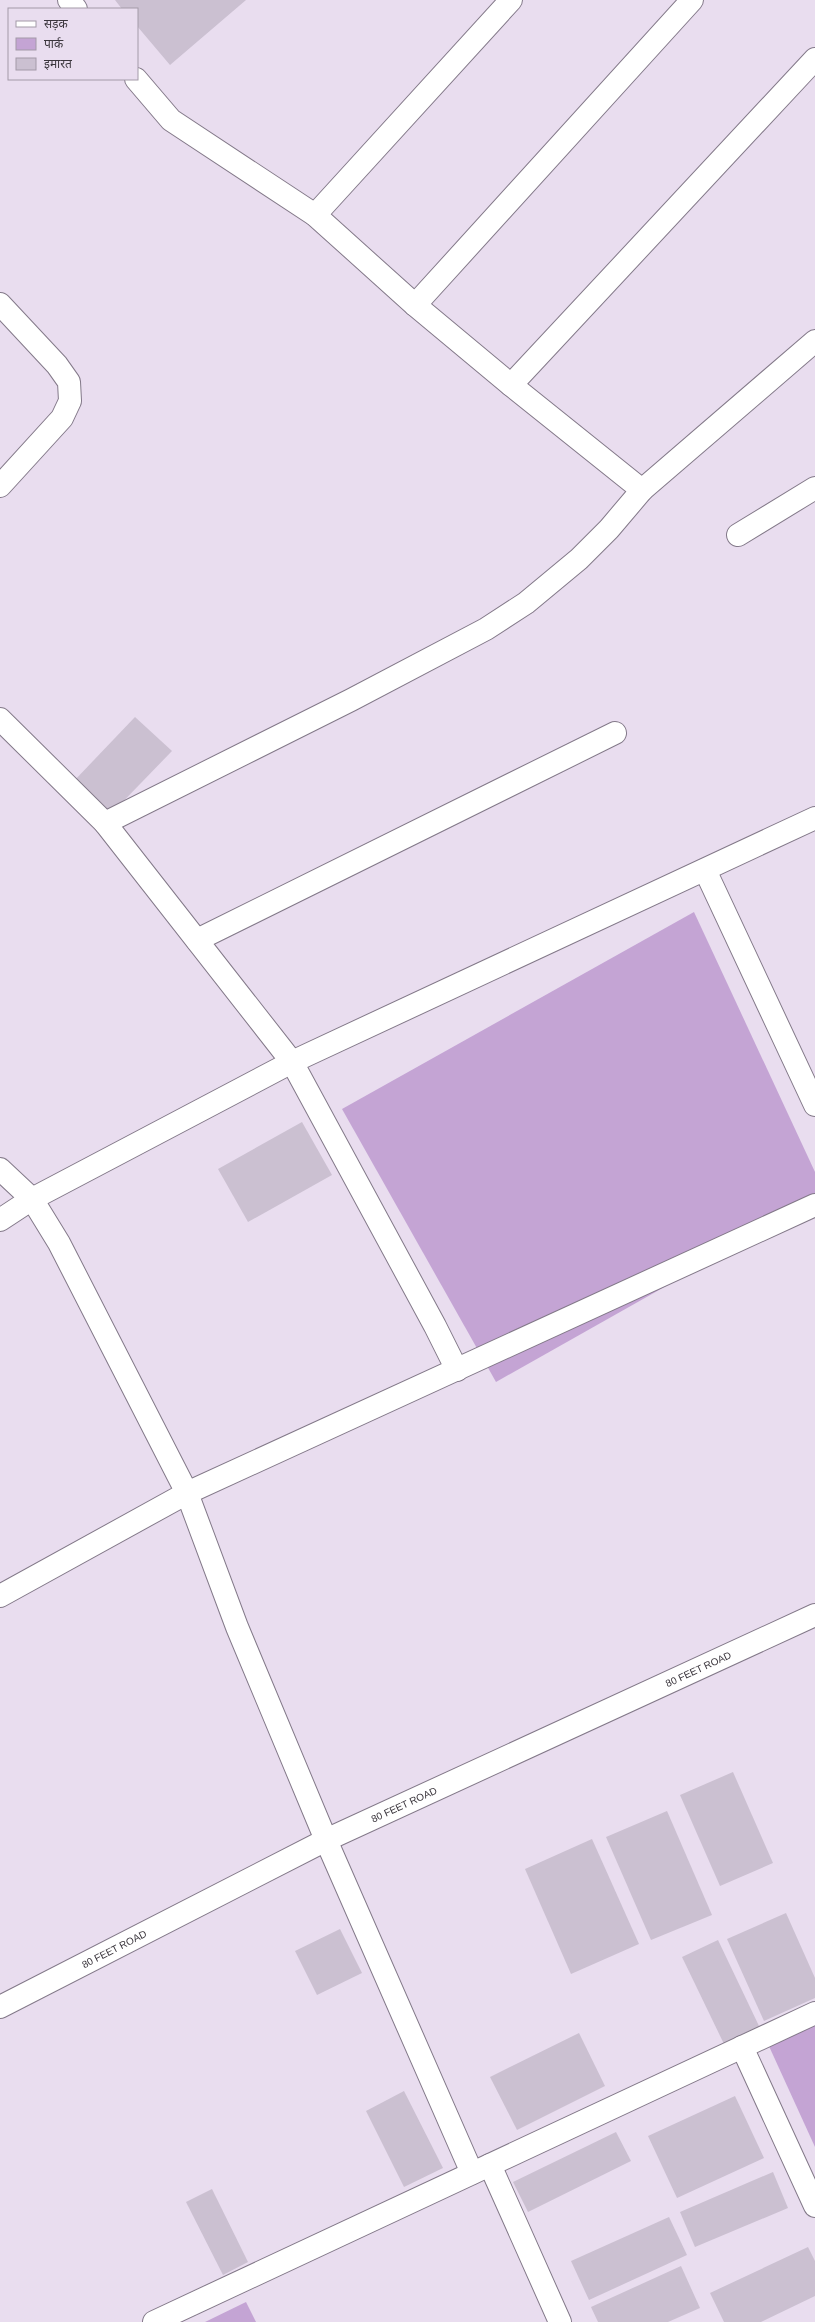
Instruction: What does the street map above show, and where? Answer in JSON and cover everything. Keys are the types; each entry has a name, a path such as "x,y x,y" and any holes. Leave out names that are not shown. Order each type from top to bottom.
{"street":[{"path":"68,0 75,8"},
{"path":"315,215 511,0"},
{"path":"415,305 692,0"},
{"path":"511,386 815,59"},
{"path":"137,80 171,120 315,215 415,305 511,386 642,490"},
{"path":"0,304 57,365 69,382 70,401 62,418 0,486"},
{"path":"105,823 344,704 486,628 526,603 580,559 609,529 642,490 815,342"},
{"path":"738,535 815,488"},
{"path":"0,719 105,823 292,1062 432,1319 458,1370"},
{"path":"196,940 615,733"},
{"path":"0,1220 32,1200 292,1062 815,818"},
{"path":"705,870 815,1105"},
{"path":"0,1168 32,1200 59,1242 187,1492 237,1627 326,1840 481,2169 560,2322"},
{"path":"0,1596 187,1492 458,1370 815,1205"},
{"name":"80 FEET ROAD","path":"0,2007 326,1840 815,1615"},
{"path":"154,2322 815,2013"},
{"path":"742,2047 815,2206"}],"green space":[{"path":"694,912 815,1172 815,1202 496,1382 342,1109"},
{"path":"815,2023 815,2147 768,2044"},
{"path":"246,2302 256,2322 205,2322"}],"building":[{"path":"115,0 246,0 170,65 138,27 138,8 121,8"},
{"path":"135,717 172,751 109,816 73,782"},
{"path":"302,1122 332,1175 248,1222 218,1169"},
{"path":"733,1772 773,1863 720,1886 680,1795"},
{"path":"667,1811 712,1915 651,1940 606,1837"},
{"path":"592,1839 639,1944 571,1974 525,1869"},
{"path":"786,1913 815,1978 815,1998 764,2021 727,1939"},
{"path":"340,1929 362,1973 317,1995 295,1951"},
{"path":"718,1940 759,2026 724,2044 682,1957"},
{"path":"579,2033 605,2086 517,2130 490,2077"},
{"path":"404,2091 443,2168 404,2187 366,2111"},
{"path":"735,2096 764,2158 677,2198 648,2136"},
{"path":"616,2132 631,2161 528,2212 513,2182"},
{"path":"773,2172 788,2208 695,2247 680,2212"},
{"path":"212,2189 248,2262 223,2275 186,2202"},
{"path":"669,2217 687,2255 589,2300 571,2261"},
{"path":"808,2247 815,2261 815,2296 761,2322 724,2322 710,2293"},
{"path":"681,2266 700,2308 668,2322 598,2322 591,2307"}]}
